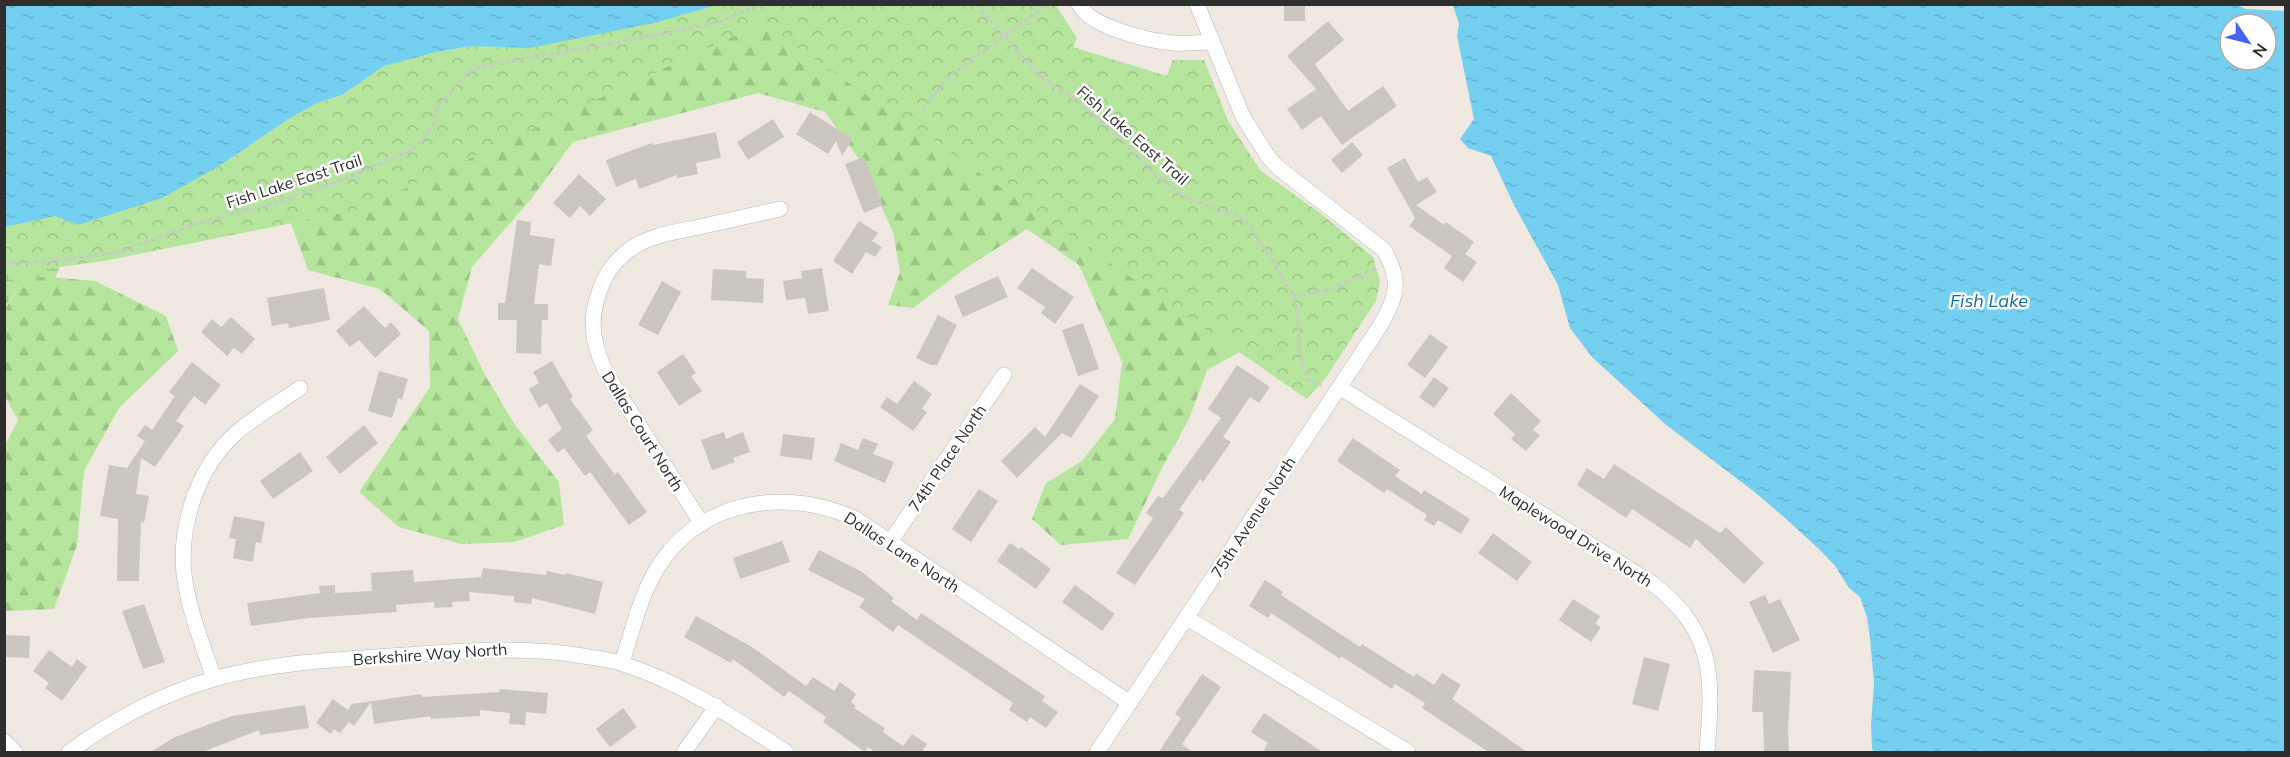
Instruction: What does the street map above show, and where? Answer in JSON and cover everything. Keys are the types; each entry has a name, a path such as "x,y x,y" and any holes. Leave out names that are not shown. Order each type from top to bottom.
{"street":[{"path":"1079,4 1090,17 1139,36 1174,43 1211,42"},
{"path":"1197,4 1243,117 1267,154 1276,166 1383,250 1393,269"},
{"name":"Dallas Court North","path":"702,524 601,364 597,356 593,333 593,311 600,287 611,267 630,249 655,237 780,209"},
{"name":"75th Avenue North","path":"1097,753 1389,311 1394,297 1393,269"},
{"name":"74th Place North","path":"890,542 1004,375"},
{"path":"214,679 184,575 183,544 189,512 199,484 216,456 236,433 300,388"},
{"name":"Maplewood Drive North","path":"1337,391 1652,583 1677,604 1694,629 1706,657 1711,684 1707,753"},
{"name":"Dallas Lane North","path":"622,663 649,584 663,560 682,540 702,524 724,512 744,506 788,501 835,509 856,519 1130,703"},
{"path":"1187,618 1408,753"},
{"name":"Berkshire Way North","path":"69,753 88,738 135,710 155,700 214,679 264,668 317,661 508,648 566,653 622,663 675,684 717,706 786,753"},
{"path":"684,753 717,706"},
{"path":"4,741 15,753"}],"path":[{"name":"Fish Lake East Trail","path":"4,264 120,252 198,223 271,204 348,178 413,149 432,126 438,105 464,76 475,68 683,30 722,21 759,4"},
{"name":"Fish Lake East Trail","path":"975,4 1040,76 1080,103 1115,133 1153,173 1182,195 1209,207 1233,213 1248,223 1294,296 1298,319 1299,352 1307,378 1337,391"},
{"path":"922,109 951,75 1048,4"},
{"path":"1294,296 1333,289 1364,273 1393,269"}],"green space":[{"path":"1055,4 1077,38 1073,47 1167,76 1173,60 1204,60 1228,121 1260,170 1324,216 1373,257 1380,281 1376,301 1325,379 1307,399 762,23 361,209 104,261 5,274 4,227 55,216 78,225 219,166 287,120 317,103 342,95 384,66 437,52 471,46 530,48 658,22 716,5"},
{"path":"716,5 1068,47 1167,76 1173,60 1204,60 1228,121 1260,170 1249,347 1207,370 1189,419 1162,468 1128,539 1061,545 1032,519 1046,483 1082,461 1115,419 1122,362 1079,265 1027,229 963,270 913,308 888,305 900,272 893,232 859,159 825,112 758,93 573,142 531,199 472,267 458,319 485,375 515,425 559,482 564,525 514,542 461,544 399,527 359,492 430,387 429,331 380,289 308,270 280,193 471,46 705,9"},
{"path":"55,216 65,220 68,249 55,278 27,276 5,307 5,227"},
{"path":"27,275 95,281 166,316 178,351 119,408 84,471 77,545 54,609 5,611 4,447 18,420 5,396 5,309"}],"water":[{"path":"5,4 716,5 658,22 530,48 471,46 384,66 342,95 317,103 287,120 219,166 162,198 78,225 55,216 5,227"},
{"name":"Fish Lake","path":"2234,4 2246,9 2285,11 2285,752 1875,752 1872,749 1874,684 1870,638 1867,617 1860,597 1849,588 1835,566 1821,551 1752,490 1665,424 1592,357 1570,328 1558,285 1514,205 1491,156 1468,148 1460,139 1474,119 1457,36 1459,24 1453,5"}],"building":[{"path":"1284,4 1305,4 1305,21 1284,21"},
{"path":"1328,21 1344,40 1315,64 1348,111 1383,86 1397,106 1342,145 1321,116 1302,130 1287,109 1316,89 1287,56"},
{"path":"810,112 853,139 842,156 836,141 828,154 796,134"},
{"path":"773,119 784,137 748,160 737,142"},
{"path":"716,132 721,158 696,163 698,174 677,178 677,175 639,189 636,179 616,187 606,160 652,143 653,145"},
{"path":"1352,142 1363,155 1342,173 1331,160"},
{"path":"864,157 883,205 864,213 845,164"},
{"path":"1405,158 1418,182 1427,177 1437,192 1416,205 1444,225 1446,222 1474,242 1465,254 1477,262 1463,282 1444,268 1452,256 1409,226 1415,218 1387,168"},
{"path":"579,174 606,199 590,216 580,206 570,218 553,203"},
{"path":"517,220 531,222 530,235 555,239 551,266 539,264 534,304 548,304 548,320 542,320 541,354 516,353 517,320 498,320 498,303 505,303"},
{"path":"859,221 878,233 872,241 882,247 875,257 866,252 852,274 833,261"},
{"path":"822,268 829,311 808,314 805,298 786,300 783,281 802,278 801,271"},
{"path":"1032,268 1074,297 1055,324 1041,313 1045,307 1017,288"},
{"path":"713,269 746,271 746,278 764,279 763,303 711,300"},
{"path":"998,276 1008,297 963,317 954,296"},
{"path":"662,281 681,292 658,335 638,325"},
{"path":"324,288 330,320 289,328 288,323 272,326 267,298"},
{"path":"364,306 385,328 391,322 401,334 375,358 359,340 350,347 336,331"},
{"path":"938,315 957,325 937,365 931,365 916,358"},
{"path":"231,317 255,339 242,354 234,348 227,356 201,332 212,319 221,327"},
{"path":"1083,323 1099,369 1078,376 1062,330"},
{"path":"1430,334 1448,347 1425,378 1407,365"},
{"path":"683,354 696,373 691,376 702,391 679,406 657,372"},
{"path":"552,361 573,397 570,399 593,430 586,436 615,475 618,472 647,512 629,525 590,472 585,476 564,448 558,453 548,440 562,429 547,403 539,408 529,389 539,383 533,372"},
{"path":"192,362 221,385 205,405 194,396 176,421 184,426 155,467 141,458 136,494 149,496 144,523 141,522 139,581 117,581 118,519 100,516 109,465 127,468 145,441 137,436 145,425 152,430 175,396 169,392"},
{"path":"1237,365 1270,387 1259,403 1250,397 1223,437 1231,442 1203,482 1200,479 1179,510 1184,513 1135,585 1116,573 1153,518 1146,513 1158,496 1163,498 1221,418 1208,409"},
{"path":"379,371 408,379 402,400 398,398 392,418 368,411"},
{"path":"1434,377 1449,388 1434,408 1419,397"},
{"path":"914,381 932,394 922,409 927,412 913,431 880,407 887,397 897,404"},
{"path":"1080,384 1099,396 1071,438 1062,433 1017,478 1001,461 1035,427 1045,437"},
{"path":"1511,393 1541,421 1533,430 1540,435 1526,451 1511,439 1515,434 1493,414"},
{"path":"364,425 378,443 340,474 326,457"},
{"path":"724,432 726,439 743,432 750,452 733,458 735,462 712,470 701,440"},
{"path":"783,434 815,438 812,460 780,456"},
{"path":"863,438 878,444 873,454 894,462 885,483 834,461 841,443 858,450"},
{"path":"1353,438 1400,470 1395,476 1422,494 1424,490 1470,519 1461,534 1438,520 1434,526 1424,520 1427,515 1387,489 1384,493 1337,461"},
{"path":"300,452 313,471 273,499 260,481"},
{"path":"1614,464 1720,533 1726,527 1764,563 1744,584 1696,539 1690,548 1632,509 1626,518 1577,485 1587,468 1604,479"},
{"path":"979,489 998,501 971,542 952,529"},
{"path":"234,516 265,522 261,543 256,542 253,562 233,558 236,539 229,538"},
{"path":"1493,533 1532,562 1517,581 1478,553"},
{"path":"782,541 790,562 740,579 733,558"},
{"path":"1010,543 1019,549 1021,547 1051,569 1036,589 997,561"},
{"path":"819,550 862,572 894,598 891,601 917,620 921,613 1045,696 1042,701 1058,712 1046,728 1030,717 1027,722 1009,710 1013,703 898,625 893,632 859,607 865,599 808,570"},
{"path":"483,568 546,575 547,571 565,575 566,573 603,582 595,614 532,598 531,604 514,602 514,596 469,592 470,601 452,602 453,607 434,608 434,602 396,605 397,612 309,618 251,626 247,603 320,593 319,586 335,585 335,593 372,591 371,573 413,570 414,582 481,577"},
{"path":"1265,580 1283,592 1281,595 1360,647 1362,644 1414,677 1416,673 1434,685 1442,673 1461,685 1452,699 1528,753 1490,753 1422,708 1425,703 1395,684 1392,689 1341,656 1340,659 1271,613 1268,618 1249,606"},
{"path":"1075,585 1115,614 1102,631 1062,602"},
{"path":"1765,595 1769,604 1780,599 1800,640 1773,653 1749,602"},
{"path":"1573,599 1600,616 1595,624 1601,627 1591,642 1559,620"},
{"path":"144,604 165,662 143,669 122,611"},
{"path":"696,616 752,647 806,686 813,677 834,691 840,682 856,694 851,702 856,706 854,708 885,728 883,732 903,746 912,734 927,744 921,753 876,753 868,747 865,752 823,722 826,717 789,691 784,697 733,659 731,663 684,637"},
{"path":"4,635 30,636 29,658 4,657"},
{"path":"49,650 72,667 77,659 87,667 62,701 45,688 49,683 33,671"},
{"path":"1644,657 1670,664 1658,711 1632,704"},
{"path":"1754,670 1791,672 1789,753 1764,753 1763,712 1752,712"},
{"path":"1202,674 1221,687 1182,744 1194,753 1158,753 1181,718 1175,714"},
{"path":"500,689 548,693 546,714 526,712 525,725 509,724 510,713 480,710 480,716 431,719 431,716 374,724 371,702 354,726 349,722 340,733 334,729 331,734 316,723 333,699 348,710 352,704 421,694 422,697 499,692"},
{"path":"305,705 309,728 260,735 259,730 200,753 149,753 175,737 232,716"},
{"path":"623,708 637,727 610,747 596,729"},
{"path":"1264,713 1324,753 1262,753 1268,743 1251,732"}]}
